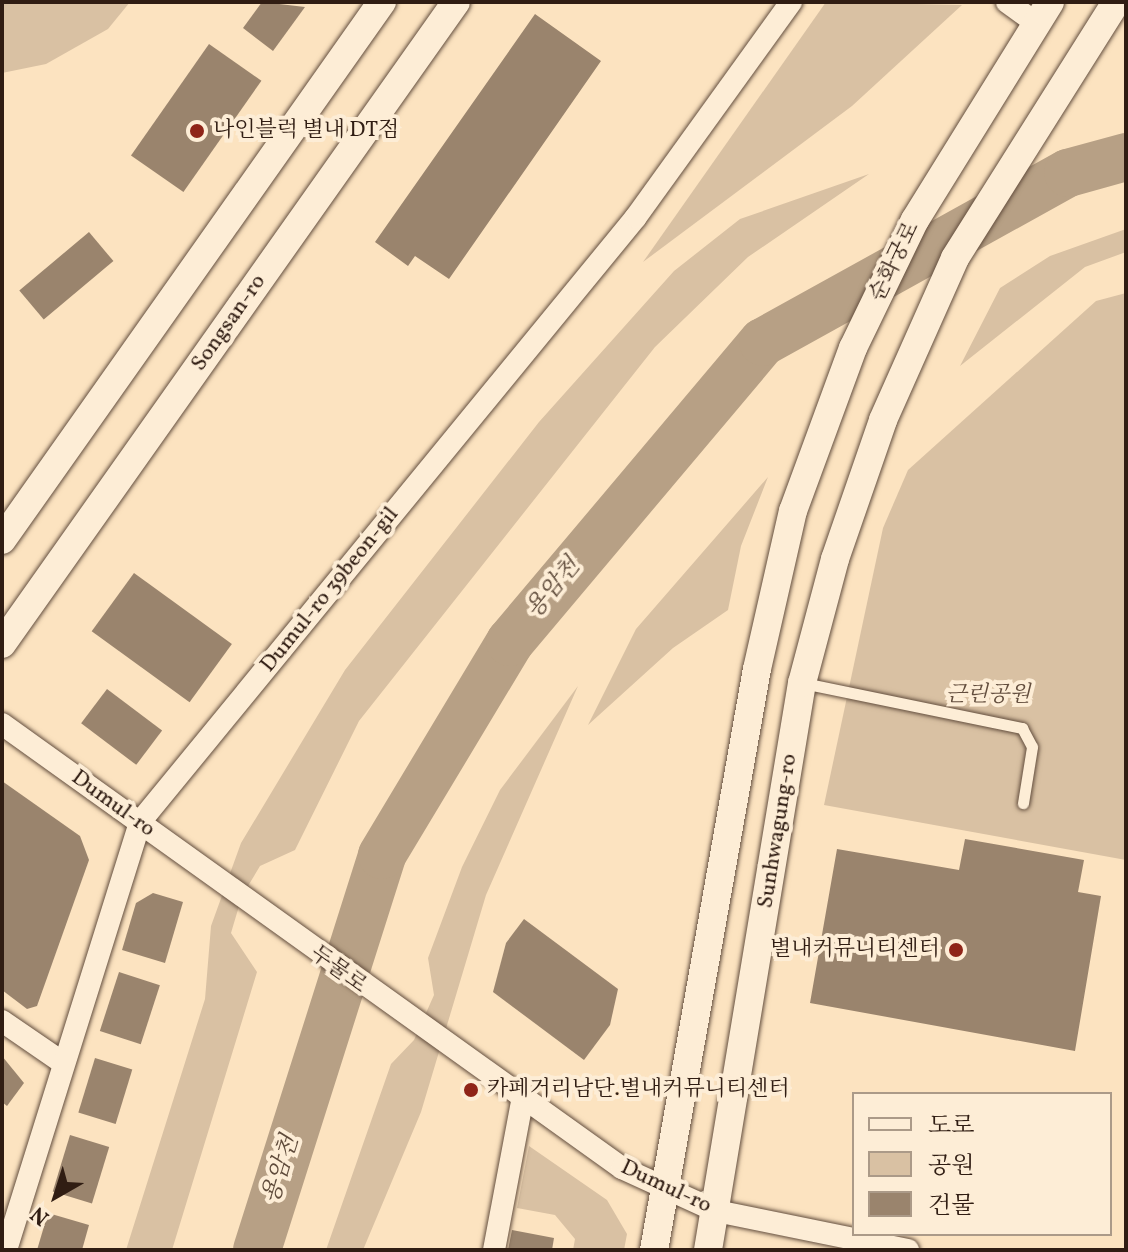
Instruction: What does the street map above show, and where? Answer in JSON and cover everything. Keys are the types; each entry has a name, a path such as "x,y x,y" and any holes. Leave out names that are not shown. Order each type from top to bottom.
{"street":[{"path":"2,540 382,2"},
{"name":"Songsan-ro","path":"2,644 456,2"},
{"name":"Dumul-ro 39beon-gil","path":"6,1250 140,822 636,217 791,2"},
{"path":"1007,2 1038,18"},
{"name":"Sunhwagung-ro","path":"708,1250 802,683 883,420 955,258 1116,2"},
{"name":"순화궁로","path":"665,1188 757,669 793,511 853,348 915,220 1038,18"},
{"name":"Dumul-ro","path":"2,724 140,822 223,886"},
{"name":"두물로","path":"223,886 454,1054"},
{"path":"2,1021 63,1063"},
{"name":"Dumul-ro","path":"454,1054 522,1102 665,1188 716,1211 908,1250"},
{"path":"494,1250 522,1102"},
{"path":"654,1250 665,1188"}],"lane":[{"path":"802,683 1022,728 1032,747 1023,803"}],"green space":[{"path":"2,2 130,2 108,29 46,64 2,73"},
{"path":"826,2 962,5 852,106 643,262"},
{"path":"869,174 748,257 655,347 359,721 295,850 260,866 242,896 231,933 257,972 172,1250 126,1250 205,999 211,926 241,843 345,670 539,422 674,271 740,219"},
{"path":"1126,229 1126,252 1085,267 960,366 1000,288 1050,256"},
{"name":"근린공원","path":"1126,293 1126,860 824,805 883,528 908,470 1096,301"},
{"path":"768,477 741,546 728,610 673,648 588,725 636,629"},
{"path":"578,686 486,895 421,1112 363,1250 326,1250 391,1064 414,1040 434,995 428,958 462,867 500,790"},
{"path":"529,1146 607,1200 627,1234 624,1250 573,1250 575,1239 555,1215 517,1208"}],"building":[{"path":"262,2 305,7 273,51 243,28"},
{"path":"535,14 601,61 449,279 415,256 408,266 375,242"},
{"path":"209,44 261,81 183,192 131,155"},
{"path":"89,232 113,261 44,320 19,290"},
{"path":"134,573 232,644 190,702 92,631"},
{"path":"107,689 162,731 136,765 81,723"},
{"path":"2,781 80,836 89,860 37,1006 27,1009 2,990"},
{"name":"별내커뮤니티센터","path":"965,839 1084,860 1078,892 1101,896 1075,1051 810,1003 837,849 959,870"},
{"path":"153,893 183,902 165,963 122,950 136,903"},
{"path":"524,919 618,989 610,1025 584,1060 493,992 506,943"},
{"path":"119,972 160,985 141,1044 100,1031"},
{"path":"2,1056 24,1083 7,1106 2,1102"},
{"path":"95,1058 132,1069 116,1124 78,1113"},
{"path":"70,1135 109,1147 92,1203 53,1191"},
{"path":"48,1213 89,1225 82,1250 37,1250"},
{"path":"512,1230 554,1238 552,1250 508,1250"}],"waterway":[{"name":"용암천","path":"257,1250 382,855 510,642 763,342 1068,173 1126,157"}],"place":[{"name":"나인블럭 별내 DT점","path":"197,131"},
{"name":"별내커뮤니티센터","path":"956,950"},
{"name":"카페거리남단.별내커뮤니티센터","path":"471,1090"}]}
